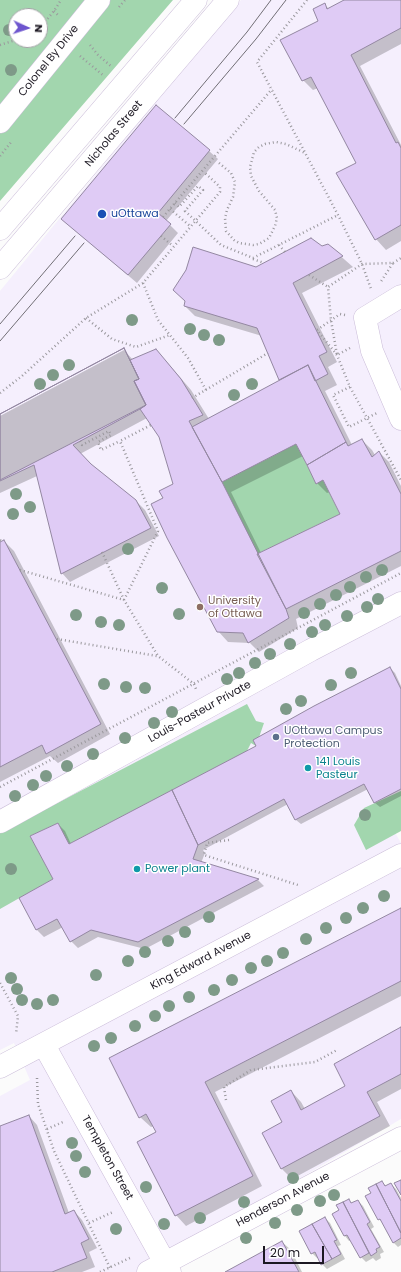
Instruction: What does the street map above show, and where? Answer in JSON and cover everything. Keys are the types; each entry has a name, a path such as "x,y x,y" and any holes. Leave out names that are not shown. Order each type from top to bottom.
{"main road":[{"name":"Colonel By Drive","path":"0,122 99,0"},
{"path":"0,228 196,0"},
{"name":"Nicholas Street","path":"0,268 228,0"},
{"path":"401,296 365,318 372,351 401,419"},
{"name":"Louis-Pasteur Private","path":"0,822 311,650 401,604"},
{"name":"King Edward Avenue","path":"0,1067 401,855"},
{"name":"Templeton Street","path":"44,1044 155,1265"},
{"name":"Henderson Avenue","path":"155,1265 401,1138"}],"path":[{"path":"48,19 61,0"},
{"path":"307,0 257,62 338,216 362,264 373,294 365,318 340,314 316,330 337,355"},
{"path":"89,43 98,55 114,68"},
{"path":"80,56 106,78"},
{"path":"163,217 272,89"},
{"path":"219,162 231,173 234,182 233,197 225,218 226,231 239,243 253,245 259,244 268,238 275,226 277,218 275,210 260,191 251,176 250,167 254,152 265,144 276,142 286,144 306,153"},
{"path":"0,393 22,376 86,318 143,283 220,192 220,187 205,173"},
{"path":"174,203 179,207 198,186 203,190 185,211 221,245 264,263"},
{"path":"170,208 190,226"},
{"path":"253,258 338,216"},
{"path":"161,236 173,246"},
{"path":"279,245 285,252"},
{"path":"377,288 393,263 401,258"},
{"path":"328,287 362,264 393,263"},
{"path":"309,275 328,287"},
{"path":"143,283 158,320 188,358 206,390"},
{"path":"328,287 331,320 337,355 350,387 401,480"},
{"path":"86,318 112,339 136,347 170,335"},
{"path":"337,355 355,346"},
{"path":"192,398 268,353"},
{"path":"350,387 333,395 349,426 357,422"},
{"path":"80,441 82,444 110,431 111,435 98,442 101,450 151,424"},
{"path":"120,441 158,531 124,600"},
{"path":"102,552 124,600 158,656 194,684 207,708"},
{"path":"20,570 124,600"},
{"path":"0,787 401,573"},
{"path":"57,639 158,656"},
{"path":"229,840 207,843 204,855 299,886"},
{"path":"0,983 18,1016 16,1034"},
{"path":"226,1100 224,1087 251,1070 315,1062 337,1050"},
{"path":"37,1075 38,1104 54,1151 110,1268"},
{"path":"47,1129 68,1120"},
{"path":"89,1223 114,1212"},
{"path":"100,1272 110,1268 155,1265"}],"shaded area":[{"name":"University of Ottawa","path":"241,0 401,0 401,825 393,829 401,843 401,1119 140,1272 0,1272 0,1096 30,1080 14,1043 0,1050 0,291 182,69"}],"green space":[{"path":"0,0 173,0 0,201"},
{"path":"296,444 316,483 323,480 340,514 257,554 222,482"},
{"path":"247,704 256,721 264,723 256,746 251,743 247,751 69,844 58,823 30,836 53,879 0,909 0,833"},
{"path":"401,791 401,831 366,850 354,825 364,808"}],"building":[{"path":"344,0 401,0 401,28 351,55 396,143 398,142 401,148 401,225 375,240 336,173 356,163 311,77 302,81 280,40 318,21 313,9 325,3 327,9"},
{"name":"uOttawa","path":"156,105 210,150 158,213 171,224 128,275 61,219"},
{"path":"311,238 322,246 328,244 343,256 293,283 327,352 319,356 328,374 315,381 308,365 279,380 257,328 184,306 185,301 173,290 186,270 193,247 256,267"},
{"path":"124,348 139,379 134,381 146,405 73,445 91,464 136,500 151,528 61,574 34,465 0,481 0,414"},
{"path":"124,348 139,379 134,381 146,405 0,480 0,414"},
{"path":"156,349 181,379 203,415 189,421 222,482 286,609 289,618 248,643 243,633 217,632 167,538 151,504 163,498 159,491 173,484 159,437 140,409 146,405 134,381 139,379 130,360"},
{"path":"308,365 346,442 307,465 296,444 222,482 192,427"},
{"path":"362,439 372,457 379,451 401,494 401,551 286,609 257,554 340,514 323,480 316,484 307,465 346,442 348,446"},
{"path":"4,540 101,724 46,754 42,745 0,767 0,542"},
{"name":"141 Louis Pasteur","path":"390,667 401,689 401,789 374,803 364,784 295,820 284,799 198,845 172,790 256,746 253,740 314,706"},
{"name":"Power plant","path":"172,790 198,845 193,859 259,879 138,942 91,930 70,942 57,919 36,930 19,898 53,879 30,836 58,823 69,844"},
{"path":"401,908 401,981 205,1082 253,1176 175,1216 137,1142 156,1132 146,1114 139,1118 109,1058"},
{"path":"401,1027 401,1074 367,1092 380,1116 281,1169 262,1133 282,1122 271,1101 291,1090 301,1110 345,1086 334,1064"},
{"path":"29,1115 65,1214 74,1210 89,1239 81,1243 87,1258 52,1272 0,1272 0,1126"},
{"path":"401,1180 401,1195 394,1183"},
{"path":"382,1181 385,1186 391,1183 401,1201 401,1233 376,1184"},
{"path":"376,1184 401,1233 401,1238 393,1243 365,1196 371,1193 368,1188"},
{"path":"349,1199 351,1203 358,1200 370,1222 367,1224 380,1247 376,1249 377,1252 371,1256 343,1202"},
{"path":"343,1202 369,1253 360,1258 347,1235 344,1236 332,1214 339,1210 336,1205"},
{"path":"325,1217 337,1240 334,1241 341,1254 332,1259 312,1224"},
{"path":"312,1224 332,1259 321,1265 315,1252 311,1254 299,1231"},
{"path":"282,1241 299,1272 225,1272"}],"tram line":[{"path":"175,118 247,32 271,0"},
{"path":"184,124 256,39 286,0"},
{"path":"0,324 75,236"},
{"path":"0,341 84,243"}],"place":[{"name":"uOttawa","path":"102,214"},
{"name":"University of Ottawa","path":"200,607"},
{"name":"UOttawa Campus Protection","path":"276,737"},
{"name":"141 Louis Pasteur","path":"308,768"},
{"name":"Power plant","path":"137,869"}]}
